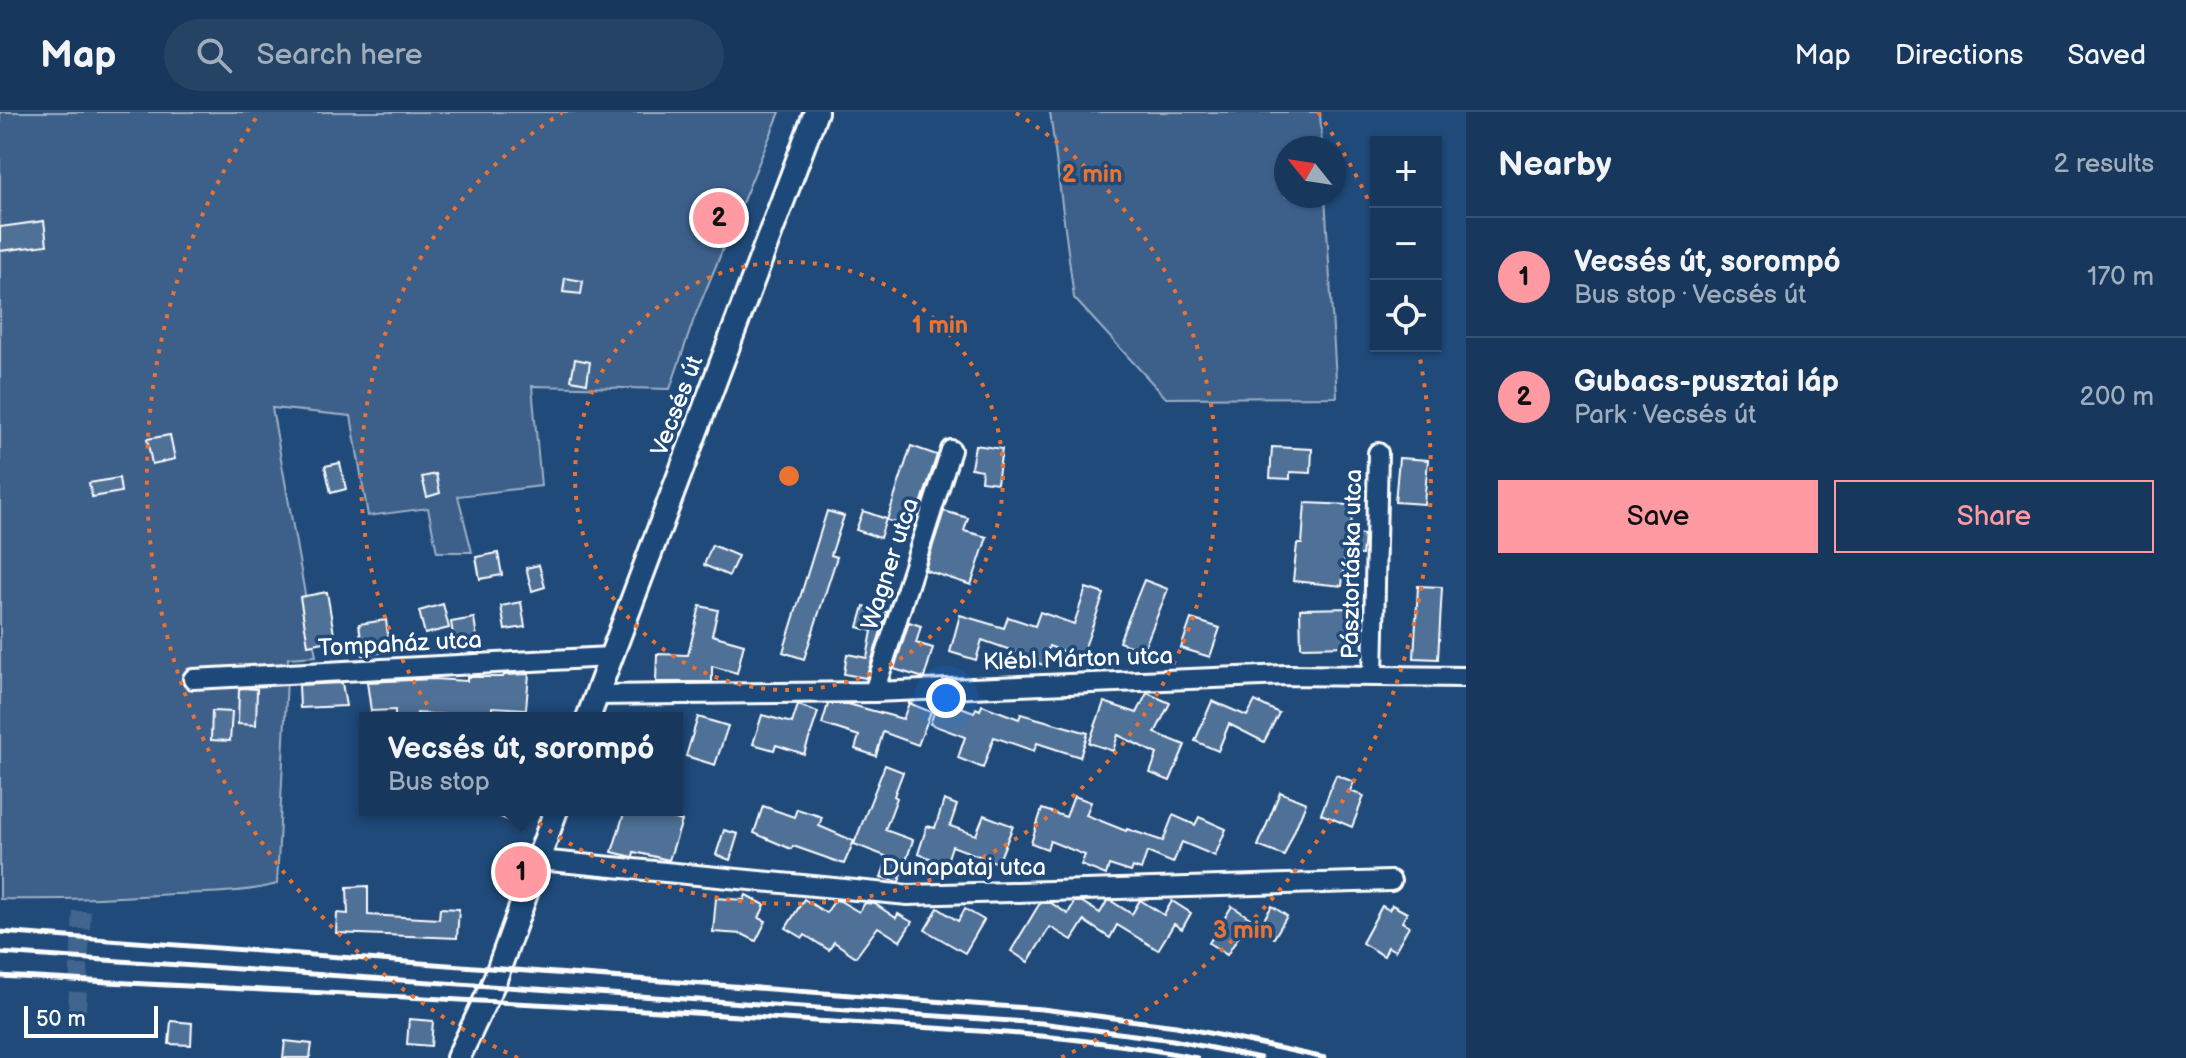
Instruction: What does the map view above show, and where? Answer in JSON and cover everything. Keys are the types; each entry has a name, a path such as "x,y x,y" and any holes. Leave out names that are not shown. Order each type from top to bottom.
{"street":[{"name":"Vecsés út","path":"590,712 816,112"},
{"name":"Wagner utca","path":"874,692 951,450"},
{"name":"Pásztortáska utca","path":"1373,675 1378,453"},
{"name":"Tompaház utca","path":"193,679 610,657"},
{"name":"Klébl Márton utca","path":"596,695 874,692 1286,675 1466,677"},
{"path":"458,1058 494,982 554,816"},
{"name":"Dunapataj utca","path":"539,860 908,895 1391,881"}],"shaded area":[{"path":"0,112 780,112 695,316 670,389 532,386 541,486 458,496 472,552 437,552 428,508 368,516 351,416 272,408 316,656 288,658 277,884 213,893 0,899"},
{"path":"1050,112 1320,112 1321,136 1274,136 1274,208 1326,208 1337,397 1166,398 1074,298"}],"building":[{"path":"44,221 47,245 0,251 0,227"},
{"path":"565,278 583,281 581,294 563,292"},
{"path":"575,359 590,362 587,383 571,380"},
{"path":"170,435 175,459 152,464 147,439"},
{"path":"975,445 1002,449 997,483 981,481 982,470 971,468"},
{"path":"911,446 937,455 913,529 887,520"},
{"path":"1272,447 1312,449 1311,473 1290,472 1290,479 1270,478"},
{"path":"1399,458 1428,460 1424,504 1395,502"},
{"path":"340,463 346,489 331,493 325,466"},
{"path":"436,474 440,493 427,497 422,477"},
{"path":"119,478 121,492 92,497 89,483"},
{"path":"1305,503 1352,505 1351,533 1364,535 1362,555 1345,554 1342,586 1293,581 1297,544 1302,544"},
{"path":"827,511 844,516 831,555 837,557 804,659 783,652"},
{"path":"863,511 886,519 880,538 856,530"},
{"path":"944,511 968,518 964,531 987,537 971,585 925,570"},
{"path":"712,545 738,556 729,576 704,565"},
{"path":"498,553 502,575 480,579 476,557"},
{"path":"539,565 545,587 532,591 526,568"},
{"path":"1144,580 1168,589 1143,651 1119,642"},
{"path":"1418,586 1442,587 1438,659 1414,658"},
{"path":"1086,588 1104,594 1081,658 1049,646 1043,665 1024,658 1025,655 982,640 976,660 950,652 960,615 1004,628 1008,617 1035,626 1040,612 1074,624"},
{"path":"327,592 335,640 308,645 300,597"},
{"path":"521,602 525,627 505,630 501,606"},
{"path":"443,604 449,628 425,634 419,611"},
{"path":"700,606 718,610 712,635 744,644 737,673 712,666 712,682 656,682 657,654 688,655"},
{"path":"864,606 887,612 866,678 844,674 847,654 867,658 872,631 858,627"},
{"path":"1352,608 1353,646 1301,647 1300,609"},
{"path":"474,618 478,644 455,647 451,622"},
{"path":"1191,619 1220,628 1210,657 1181,648"},
{"path":"386,620 390,651 363,655 359,624"},
{"path":"909,622 921,626 916,643 933,648 924,678 894,669"},
{"path":"529,674 526,709 492,707 492,712 371,711 367,682 467,681 467,677"},
{"path":"342,683 346,706 300,708 299,685"},
{"path":"239,689 257,689 256,725 238,724"},
{"path":"1147,693 1170,703 1155,733 1185,745 1170,781 1150,773 1157,754 1118,735 1113,751 1089,743 1104,702 1137,713"},
{"path":"938,701 974,712 976,708 980,710 982,705 1019,719 1021,714 1088,733 1080,757 1037,743 1034,751 994,737 983,768 958,758 965,737 930,724"},
{"path":"1212,701 1247,716 1255,701 1279,713 1264,742 1229,724 1218,751 1195,741"},
{"path":"909,703 931,712 918,745 883,732 876,756 855,749 859,736 822,724 828,704 848,704 903,719"},
{"path":"798,705 818,712 804,754 776,745 774,750 753,744 762,715 792,723"},
{"path":"212,711 232,712 230,741 211,740"},
{"path":"698,717 728,726 715,765 686,756"},
{"path":"885,765 903,772 885,830 913,840 899,882 881,877 888,857 854,844"},
{"path":"1336,775 1354,782 1350,791 1364,796 1352,827 1321,814"},
{"path":"1280,792 1306,803 1284,856 1258,846"},
{"path":"1074,796 1091,802 1086,815 1163,841 1173,815 1195,825 1199,817 1226,829 1215,856 1182,842 1173,863 1147,852 1141,870 1133,867 1131,872 1109,865 1106,875 1081,865 1085,855 1050,841 1047,849 1031,843 1042,809 1066,817"},
{"path":"944,800 957,805 950,826 976,835 984,815 1013,826 998,863 952,846 946,864 918,854 927,826 935,828"},
{"path":"763,806 794,817 797,809 822,817 819,826 854,841 844,864 793,846 791,849 754,833"},
{"path":"498,816 526,816 522,826"},
{"path":"623,816 666,816 682,821 669,860 634,852 633,857 612,852"},
{"path":"724,830 738,834 730,860 716,855"},
{"path":"368,886 368,915 439,919 440,908 459,909 457,938 336,933 337,913 348,914 347,887"},
{"path":"746,895 765,905 759,918 766,921 756,941 742,934 713,932 716,898 744,900"},
{"path":"804,899 826,913 835,900 859,912 865,903 875,904 896,918 898,914 912,922 900,941 878,927 856,957 834,942 829,950 805,935 803,938 786,928"},
{"path":"1140,900 1164,915 1172,901 1191,913 1182,929 1174,924 1158,950 1117,925 1110,938 1084,921 1072,940 1050,927 1028,962 1011,951 1040,903 1051,903 1068,914 1074,902 1082,902 1100,913 1107,901 1111,901 1132,914"},
{"path":"1392,905 1407,913 1402,922 1409,926 1395,951 1388,947 1384,956 1362,943 1382,906 1389,910"},
{"path":"1232,906 1250,918 1227,955 1209,943"},
{"path":"1272,906 1287,916 1274,938 1258,929"},
{"path":"938,908 958,921 965,909 984,920 965,953 925,930"},
{"path":"409,1019 433,1021 431,1046 407,1044"},
{"path":"171,1021 192,1023 191,1045 169,1044"},
{"path":"285,1041 312,1044 310,1058 283,1058"}],"tunnel":[{"path":"77,1010 82,910"}],"railway":[{"path":"0,932 1042,1009 1176,1026 1325,1058"},
{"path":"0,953 1041,1023 1173,1040 1260,1058"},
{"path":"0,976 939,1028 1043,1036 1197,1058"}],"place":[{"name":"Gubacs-pusztai láp","path":"719,218"},
{"name":"Vecsés út, sorompó","path":"521,872"}]}
